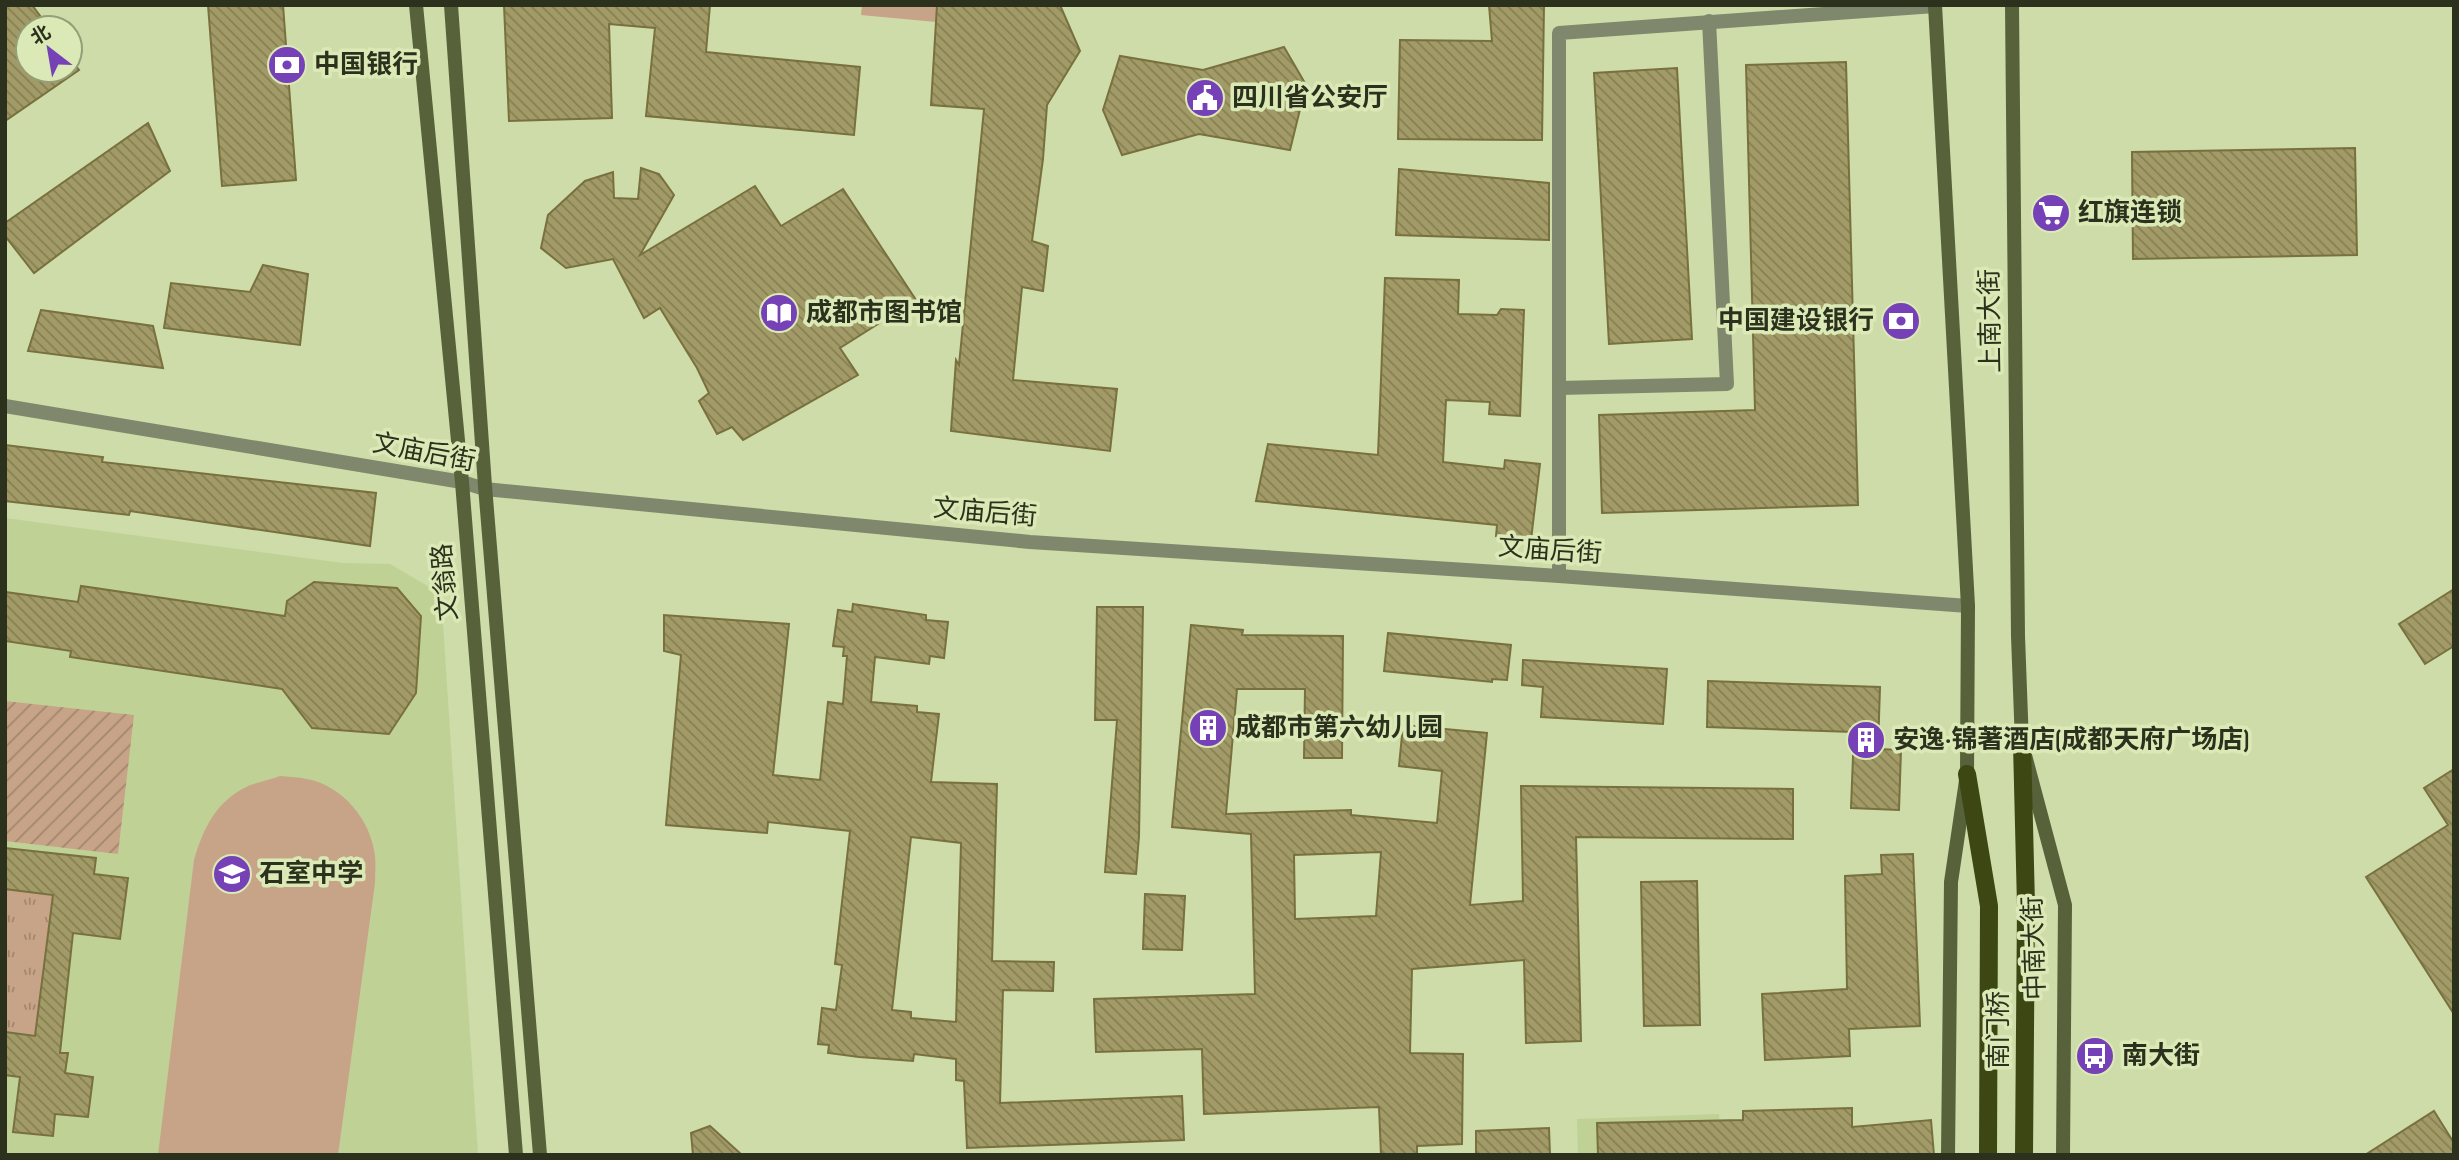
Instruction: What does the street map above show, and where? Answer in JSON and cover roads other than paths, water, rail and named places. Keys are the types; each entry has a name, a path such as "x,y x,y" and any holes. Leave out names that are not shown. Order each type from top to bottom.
{"main road":[{"name":"文翁路","path":"416,5 462,482 516,1155"},
{"name":"文翁路","path":"451,5 485,489 540,1155"},
{"name":"上南大街","path":"2012,5 2018,636"},
{"name":"上南大街","path":"1935,6 1968,606"},
{"name":"中南大街","path":"1948,1155 1951,882 1967,775 1968,606"},
{"name":"中南大街","path":"2018,636 2026,905"},
{"name":"中南大街","path":"2022,744 2064,905 2063,1155"},
{"name":"中南大街","path":"1967,775 1989,906"},
{"name":"南门桥","path":"2024,1155 2026,905"},
{"name":"南门桥","path":"1988,1155 1989,906"}],"street":[{"path":"1559,576 1559,33 1935,6"},
{"path":"1559,388 1727,384 1709,21"},
{"name":"文庙后街","path":"5,406 462,482 485,489 1030,542 1968,606"}],"place":[{"name":"中国银行","path":"287,65"},
{"name":"四川省公安厅","path":"1205,98"},
{"name":"红旗连锁","path":"2051,213"},
{"name":"成都市图书馆","path":"779,313"},
{"name":"中国建设银行","path":"1901,321"},
{"name":"成都市第六幼儿园","path":"1208,728"},
{"name":"安逸·锦著酒店(成都天府广场店)","path":"1866,740"},
{"name":"石室中学","path":"232,874"},
{"name":"南大街","path":"2095,1056"}]}
